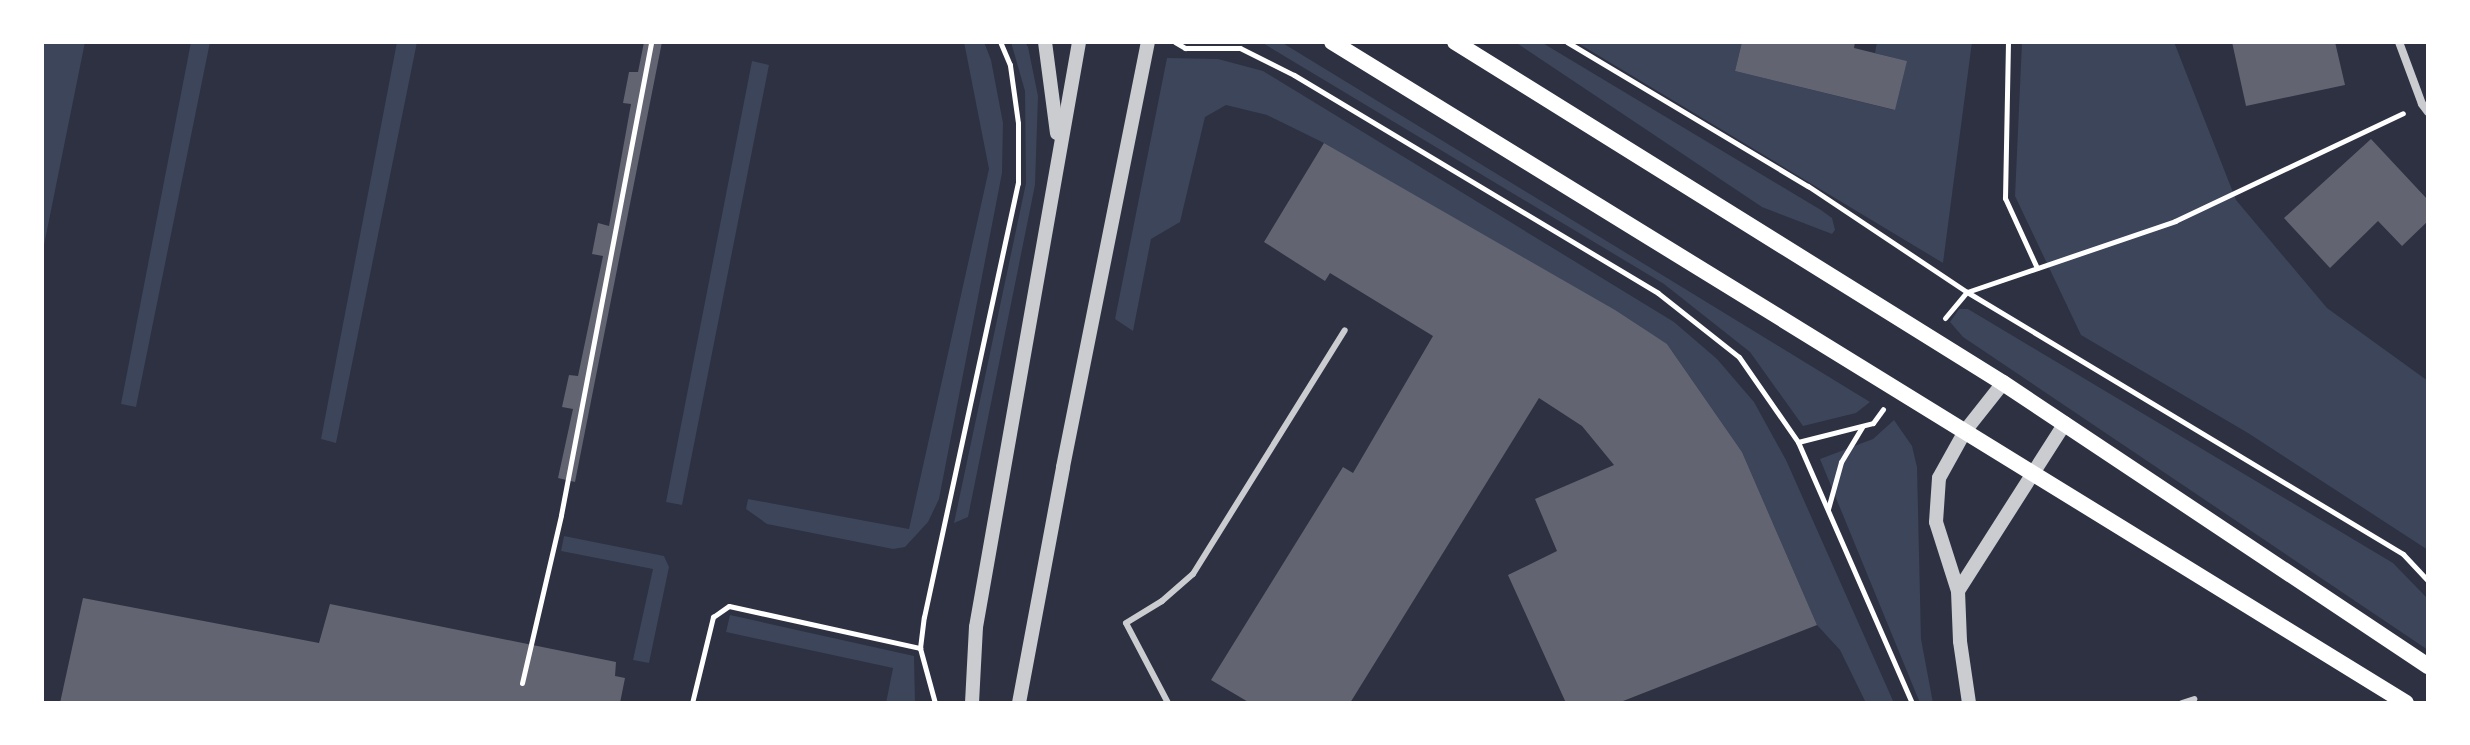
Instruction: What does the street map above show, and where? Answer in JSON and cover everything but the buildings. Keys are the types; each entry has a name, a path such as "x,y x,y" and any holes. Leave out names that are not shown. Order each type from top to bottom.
{"main road":[{"path":"1332,42 2406,703"},
{"path":"1455,42 2003,383 2428,666"}],"street":[{"path":"1045,42 1059,148"},
{"path":"972,703 976,627 1079,42"},
{"path":"1019,703 1148,42"},
{"path":"2399,42 2422,104 2428,112"},
{"path":"1969,703 1960,641 1958,591 1936,522 1939,478 1965,431 2003,383"},
{"path":"1958,591 2065,423"}],"lane":[{"path":"1168,703 1126,623 1162,601 1193,574 1345,330"},
{"path":"2182,703 2194,699"}],"path":[{"path":"522,683 561,515 651,42"},
{"path":"935,703 920,648 1018,183 1018,123 1010,65 1000,42"},
{"path":"1175,42 1185,48 1241,45 1658,293 1739,357 1798,442 1912,703"},
{"path":"1567,42 1808,186 1967,292 2403,554 2428,581"},
{"path":"2008,42 2005,198 2037,268"},
{"path":"1929,338 1967,292 2175,221 2422,104"},
{"path":"1798,442 1873,423 1897,391"},
{"path":"1828,511 1841,462 1863,426"},
{"path":"692,703 713,617 729,606 920,648"}],"shaded area":[{"path":"42,42 85,42 42,255"},
{"path":"191,42 210,42 136,407 121,404"},
{"path":"397,42 417,42 336,443 321,439"},
{"path":"964,42 984,42 991,60 1003,123 1002,173 939,499 928,522 905,547 893,549 767,524 746,509 748,499 909,529 989,169"},
{"path":"1011,42 1025,42 1028,47 1038,96 1035,185 968,517 954,523 1026,183 1025,91"},
{"path":"1261,42 1281,42 1870,402 1856,413 1803,426 1750,352 1664,284"},
{"path":"1515,42 1541,42 1821,210 1832,218 1835,230 1832,234 1762,207"},
{"path":"1576,42 1742,42 1735,71 1894,110 1906,61 1875,53 1877,42 1972,42 1943,263"},
{"path":"2022,42 2174,42 2236,200 2327,308 2428,381 2428,550 2248,433 2081,335 2015,196"},
{"path":"1167,58 1218,59 1263,71 1674,322 1717,359 1754,402 1786,460 1894,703 1866,703 1840,650 1817,625 1742,452 1667,344 1324,143 1267,115 1226,105 1205,117 1180,222 1151,239 1133,331 1115,319"},
{"path":"752,61 769,65 682,505 666,502"},
{"path":"1959,309 1968,309 2393,563 2428,599 2428,650 1963,337 1950,322"},
{"path":"1894,420 1912,446 1917,467 1921,639 1933,703 1920,703 1820,459 1873,439"},
{"path":"564,536 664,556 669,567 649,663 633,660 653,569 561,551"},
{"path":"730,615 914,656 915,703 886,703 893,668 726,632"}]}
